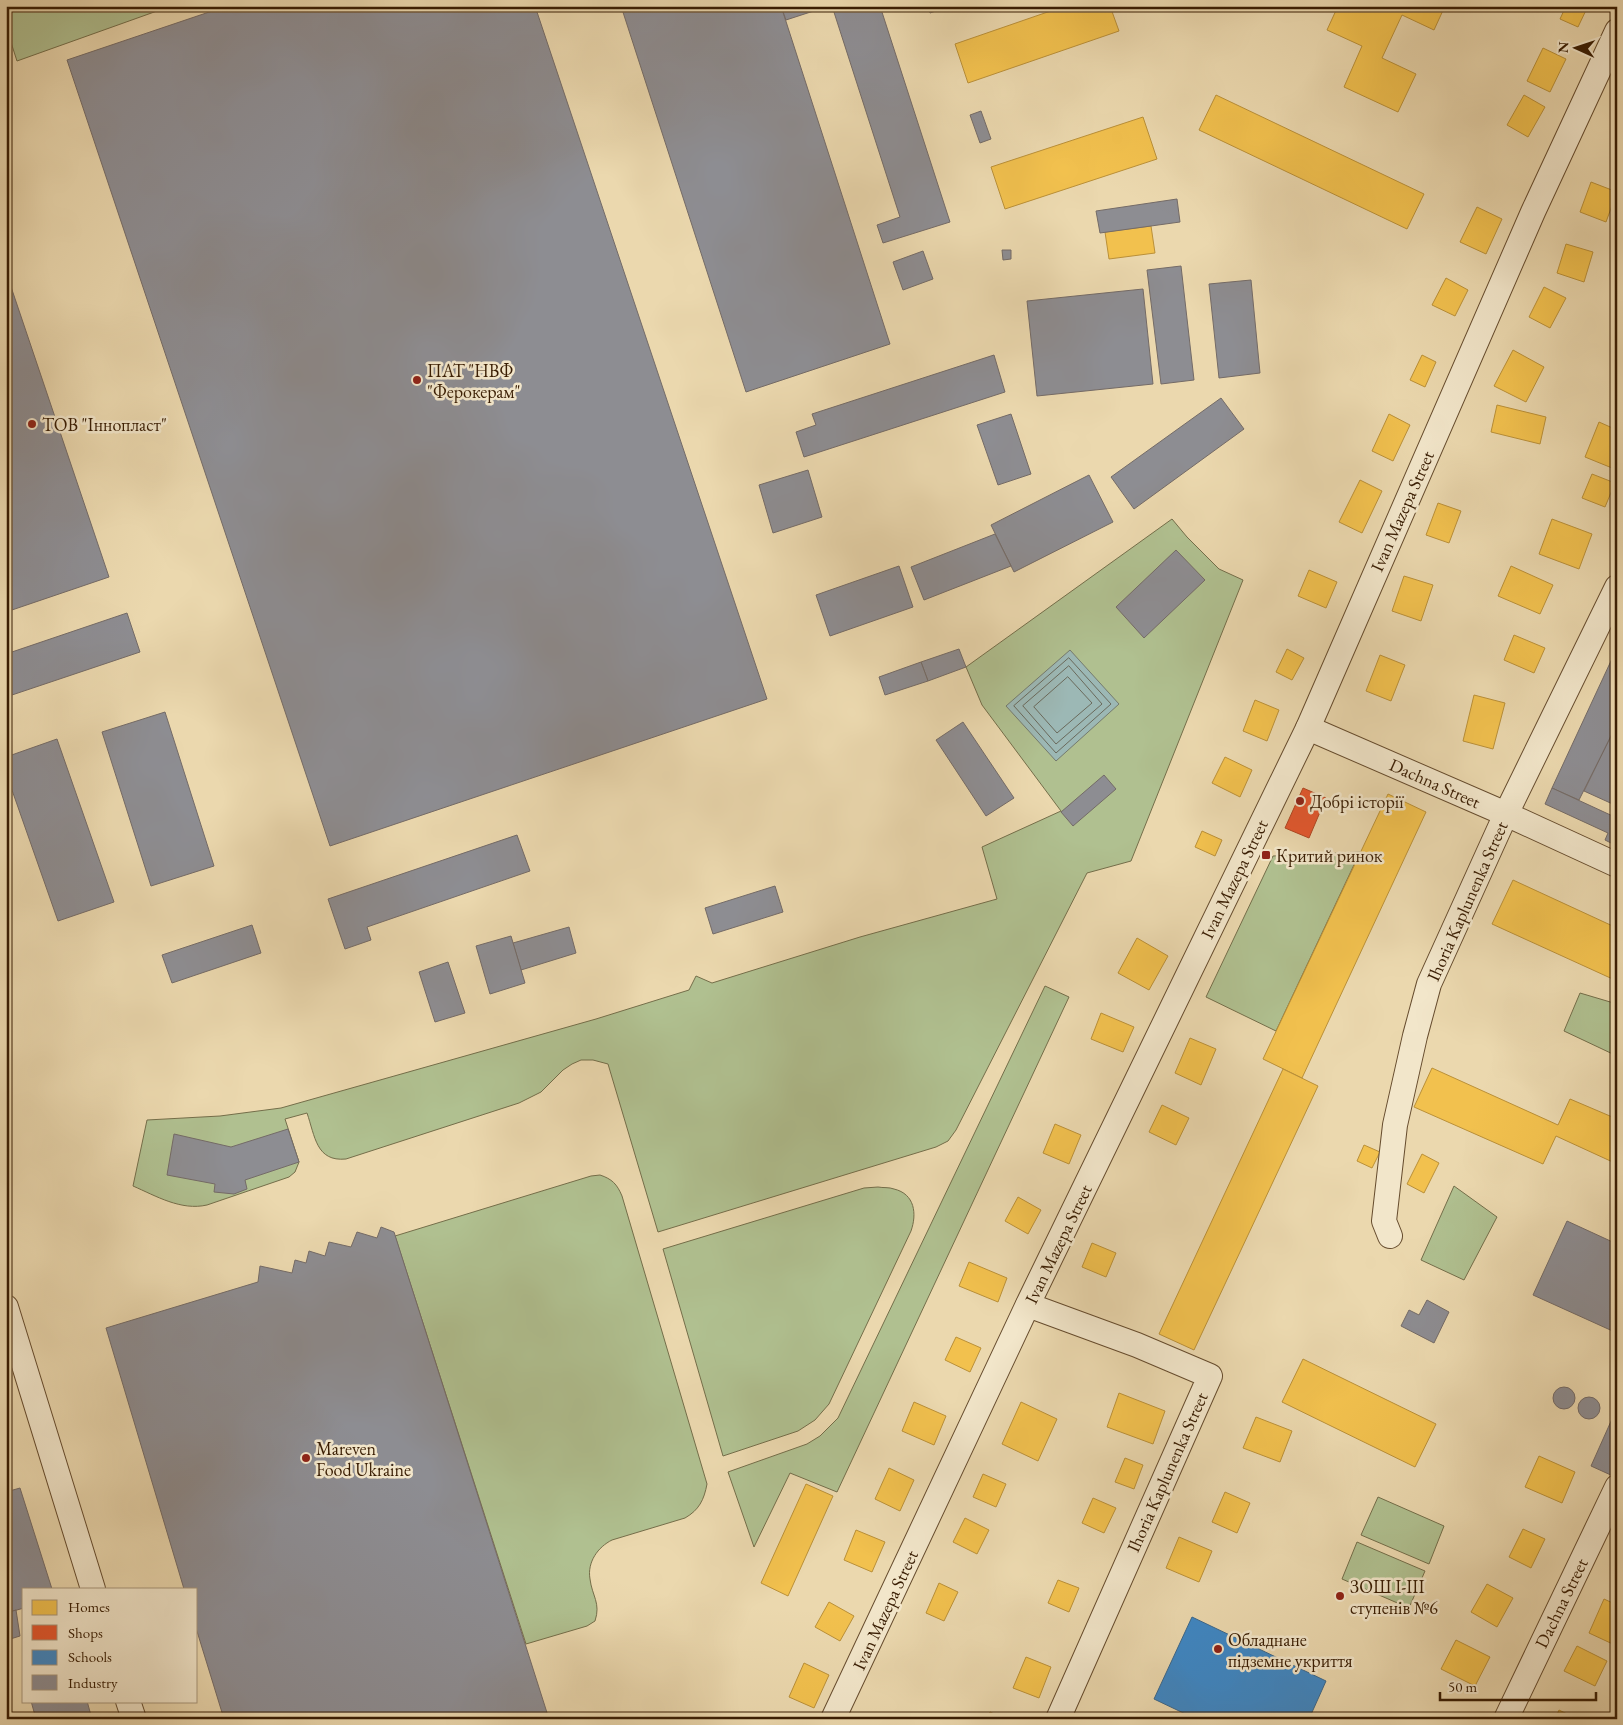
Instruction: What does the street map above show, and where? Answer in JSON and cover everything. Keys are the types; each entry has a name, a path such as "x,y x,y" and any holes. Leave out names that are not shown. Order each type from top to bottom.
{"street":[{"name":"Ivan Mazepa Street","path":"834,1719 1028,1305 1308,728 1533,212 1617,31"},
{"name":"Ihoria Kaplunenka Street","path":"1390,1236 1384,1221 1395,1125 1429,984 1506,814 1617,587"},
{"name":"Dachna Street","path":"1308,728 1506,814 1617,865"},
{"name":"Ihoria Kaplunenka Street","path":"1028,1305 1137,1345 1210,1376 1058,1719"},
{"path":"6,1307 94,1588"},
{"name":"Dachna Street","path":"1506,1719 1617,1488"},
{"path":"128,1702 134,1719"}],"green space":[{"path":"6,6 171,6 17,61 6,27"},
{"path":"1172,519 1219,569 1243,580 1131,861 1087,873 956,1130 948,1141 936,1147 658,1232 608,1064 593,1060 581,1060 563,1070 541,1092 519,1103 346,1159 336,1159 323,1152 318,1146 307,1113 285,1119 299,1162 295,1172 289,1177 207,1205 188,1206 169,1202 133,1186 147,1120 220,1116 281,1108 596,1019 689,990 696,976 712,983 860,937 997,899 982,847 1061,811 982,705 966,667"},
{"path":"1360,852 1276,1031 1206,997 1273,856"},
{"path":"1045,986 1069,997 837,1492 790,1473 754,1547 728,1472 807,1444 820,1436 838,1418"},
{"path":"1580,993 1617,1004 1617,1056 1564,1031"},
{"path":"600,1175 614,1183 622,1196 707,1484 700,1504 694,1512 685,1518 612,1540 598,1551 590,1567 591,1585 597,1604 595,1621 587,1626 526,1644 395,1236 591,1176"},
{"path":"1454,1186 1497,1217 1464,1280 1421,1260"},
{"path":"864,1188 892,1188 906,1195 913,1206 913,1225 829,1404 815,1420 798,1431 723,1456 663,1249"},
{"path":"1378,1497 1444,1526 1429,1564 1361,1535"},
{"path":"1357,1542 1425,1571 1409,1608 1342,1579"}],"water":[{"path":"1070,650 1119,704 1056,761 1006,706"}],"building: Homes":[{"path":"1065,6 1110,6 1119,31 968,83 955,44"},
{"path":"1338,6 1445,6 1434,30 1402,15 1382,58 1416,74 1398,112 1344,87 1362,46 1327,30"},
{"path":"1566,6 1588,6 1578,27 1560,19"},
{"path":"1543,48 1566,59 1550,92 1527,81"},
{"path":"1216,95 1424,194 1407,229 1199,130"},
{"path":"1524,95 1545,107 1528,137 1507,125"},
{"path":"1143,117 1157,159 1005,209 991,167"},
{"path":"1591,182 1617,192 1606,222 1580,212"},
{"path":"1477,207 1502,219 1486,254 1460,242"},
{"path":"1151,226 1155,253 1109,259 1105,232"},
{"path":"1566,244 1593,252 1584,282 1557,273"},
{"path":"1446,278 1468,290 1455,316 1432,305"},
{"path":"1544,287 1566,298 1550,328 1529,317"},
{"path":"1513,350 1544,367 1526,402 1494,386"},
{"path":"1422,355 1436,362 1425,387 1410,380"},
{"path":"1497,405 1546,417 1540,444 1491,432"},
{"path":"1389,414 1410,425 1393,461 1372,451"},
{"path":"1599,422 1617,430 1617,470 1585,457"},
{"path":"1592,474 1615,483 1605,507 1582,498"},
{"path":"1360,480 1382,491 1362,533 1339,522"},
{"path":"1438,503 1461,511 1449,543 1426,535"},
{"path":"1552,519 1592,534 1579,569 1539,554"},
{"path":"1511,566 1553,585 1540,614 1498,596"},
{"path":"1309,570 1337,582 1326,608 1298,596"},
{"path":"1404,576 1433,585 1421,621 1392,611"},
{"path":"1514,635 1545,648 1534,673 1504,660"},
{"path":"1287,649 1304,658 1292,680 1276,672"},
{"path":"1380,655 1405,665 1391,701 1366,691"},
{"path":"1474,695 1505,703 1493,749 1463,741"},
{"path":"1255,700 1279,710 1267,741 1243,731"},
{"path":"1225,757 1252,770 1240,797 1212,783"},
{"path":"1388,794 1426,812 1302,1078 1263,1059"},
{"path":"1202,831 1222,840 1215,856 1195,847"},
{"path":"1513,880 1617,928 1617,981 1492,924"},
{"path":"1137,938 1168,956 1149,990 1118,973"},
{"path":"1101,1013 1134,1027 1123,1052 1091,1039"},
{"path":"1190,1038 1216,1049 1201,1085 1175,1073"},
{"path":"1432,1068 1558,1125 1570,1099 1617,1119 1617,1164 1556,1136 1543,1164 1414,1107"},
{"path":"1283,1069 1318,1086 1194,1350 1159,1334"},
{"path":"1162,1105 1189,1118 1176,1145 1149,1132"},
{"path":"1055,1124 1081,1135 1069,1164 1043,1153"},
{"path":"1364,1145 1380,1152 1372,1168 1357,1161"},
{"path":"1422,1154 1439,1163 1424,1193 1407,1184"},
{"path":"1018,1197 1041,1210 1028,1234 1005,1221"},
{"path":"1092,1243 1116,1253 1106,1277 1082,1267"},
{"path":"969,1262 1007,1278 998,1302 959,1286"},
{"path":"956,1337 981,1348 970,1372 945,1360"},
{"path":"1303,1359 1436,1424 1415,1467 1282,1402"},
{"path":"1119,1393 1165,1411 1153,1444 1107,1427"},
{"path":"914,1402 946,1416 934,1445 902,1431"},
{"path":"1021,1402 1057,1419 1038,1461 1002,1444"},
{"path":"1256,1417 1292,1431 1280,1462 1243,1448"},
{"path":"1539,1456 1575,1472 1562,1503 1525,1487"},
{"path":"1125,1458 1143,1465 1134,1489 1115,1482"},
{"path":"889,1468 914,1480 900,1511 875,1499"},
{"path":"983,1474 1006,1484 996,1507 973,1497"},
{"path":"806,1484 833,1496 788,1596 761,1583"},
{"path":"1225,1492 1250,1503 1237,1533 1212,1522"},
{"path":"1093,1498 1116,1508 1104,1533 1082,1523"},
{"path":"965,1518 989,1530 977,1554 953,1542"},
{"path":"1523,1529 1545,1539 1531,1568 1509,1557"},
{"path":"856,1530 885,1542 872,1572 844,1560"},
{"path":"1179,1537 1212,1551 1199,1582 1166,1568"},
{"path":"1058,1580 1079,1588 1069,1612 1048,1603"},
{"path":"939,1583 958,1592 944,1621 926,1613"},
{"path":"1487,1584 1513,1598 1497,1627 1471,1612"},
{"path":"1604,1599 1617,1605 1617,1646 1589,1633"},
{"path":"829,1602 854,1616 840,1641 815,1627"},
{"path":"1456,1640 1490,1657 1475,1686 1441,1669"},
{"path":"1577,1646 1607,1661 1595,1686 1564,1671"},
{"path":"1026,1657 1051,1667 1039,1698 1013,1688"},
{"path":"804,1663 829,1675 814,1708 789,1697"},
{"path":"1559,1710 1577,1719 1555,1719"},
{"path":"990,1712 1005,1719 987,1719"}],"building: Shops":[{"path":"1303,788 1326,798 1309,838 1285,828"}],"building: Schools":[{"name":"Обладнане підземне укриття","path":"1192,1617 1326,1681 1309,1719 1196,1719 1154,1699"}],"building: Industry":[{"name":"ПАТ \"НВФ \"Ферокерам\"","path":"227,6 535,6 767,699 330,846 67,60"},
{"path":"621,6 781,6 890,344 746,392"},
{"path":"781,6 829,6 786,20"},
{"path":"832,6 880,6 950,222 883,243 877,225 900,217"},
{"path":"927,6 950,6 930,13"},
{"path":"981,111 991,139 980,143 970,115"},
{"path":"1177,199 1180,222 1100,233 1096,211"},
{"path":"1002,250 1011,250 1011,259 1003,260"},
{"path":"923,251 933,279 903,290 893,262"},
{"path":"1181,266 1194,380 1161,384 1147,270"},
{"name":"ТОВ \"Іннопласт\"","path":"6,272 109,577 6,612"},
{"path":"1251,280 1260,373 1219,378 1209,284"},
{"path":"1143,289 1153,384 1037,396 1027,301"},
{"path":"994,355 1005,392 804,457 796,432 816,425 812,414"},
{"path":"1221,398 1244,429 1134,509 1111,477"},
{"path":"1011,414 1031,474 998,485 977,425"},
{"path":"808,470 822,517 773,533 759,485"},
{"path":"1089,475 1113,522 1014,572 991,525"},
{"path":"995,534 1011,566 924,600 911,567"},
{"path":"1176,550 1205,580 1144,638 1116,607"},
{"path":"899,566 913,607 830,636 816,595"},
{"path":"127,613 140,652 6,697 6,654"},
{"path":"1617,648 1617,724 1579,800 1552,788"},
{"path":"959,649 966,667 928,681 921,662"},
{"path":"921,662 928,681 885,695 879,677"},
{"path":"165,712 214,866 151,886 102,732"},
{"path":"963,722 1014,798 986,816 936,740"},
{"path":"1617,724 1617,806 1584,791"},
{"path":"57,739 114,902 58,921 6,773 6,757"},
{"path":"1104,775 1116,789 1073,826 1061,812"},
{"path":"1552,788 1617,818 1617,846 1605,840 1608,833 1545,804"},
{"path":"517,835 530,871 367,927 371,940 345,949 328,899"},
{"path":"775,886 783,912 713,934 705,908"},
{"path":"252,925 261,953 172,983 162,955"},
{"path":"569,927 576,953 521,970 513,943"},
{"path":"511,936 525,983 490,994 476,946"},
{"path":"448,962 465,1013 435,1022 419,972"},
{"path":"288,1129 299,1162 245,1180 247,1189 234,1194 214,1192 215,1184 167,1175 174,1134 231,1147"},
{"path":"1567,1221 1617,1244 1617,1333 1533,1295"},
{"name":"Mareven Food Ukraine","path":"381,1227 394,1232 549,1719 224,1719 198,1634 198,1588 184,1588 106,1328 258,1282 260,1266 292,1273 295,1260 306,1263 309,1251 325,1256 329,1242 351,1247 357,1232 377,1238"},
{"path":"1427,1300 1449,1312 1434,1343 1401,1326 1409,1310 1419,1315"},
{"path":"1564,1387 1574,1394 1575,1398 1568,1408 1564,1409 1554,1402 1553,1398 1560,1388"},
{"path":"1589,1397 1597,1400 1600,1408 1597,1416 1589,1419 1581,1416 1578,1408 1581,1400"},
{"path":"1612,1419 1617,1422 1617,1467 1613,1476 1591,1466"},
{"path":"20,1488 52,1588 22,1588 22,1609 6,1613 6,1492"},
{"path":"16,1610 20,1636 7,1640 6,1613"},
{"path":"31,1702 87,1702 92,1719 36,1719"}],"place":[{"name":"ПАТ \"НВФ \"Ферокерам\"","path":"417,380"},
{"name":"ТОВ \"Іннопласт\"","path":"32,424"},
{"name":"Добрі історії","path":"1300,801"},
{"name":"Критий ринок","path":"1266,855"},
{"name":"Mareven Food Ukraine","path":"306,1458"},
{"name":"ЗОШ І-ІІІ ступенів №6","path":"1340,1596"},
{"name":"Обладнане підземне укриття","path":"1218,1649"}]}
